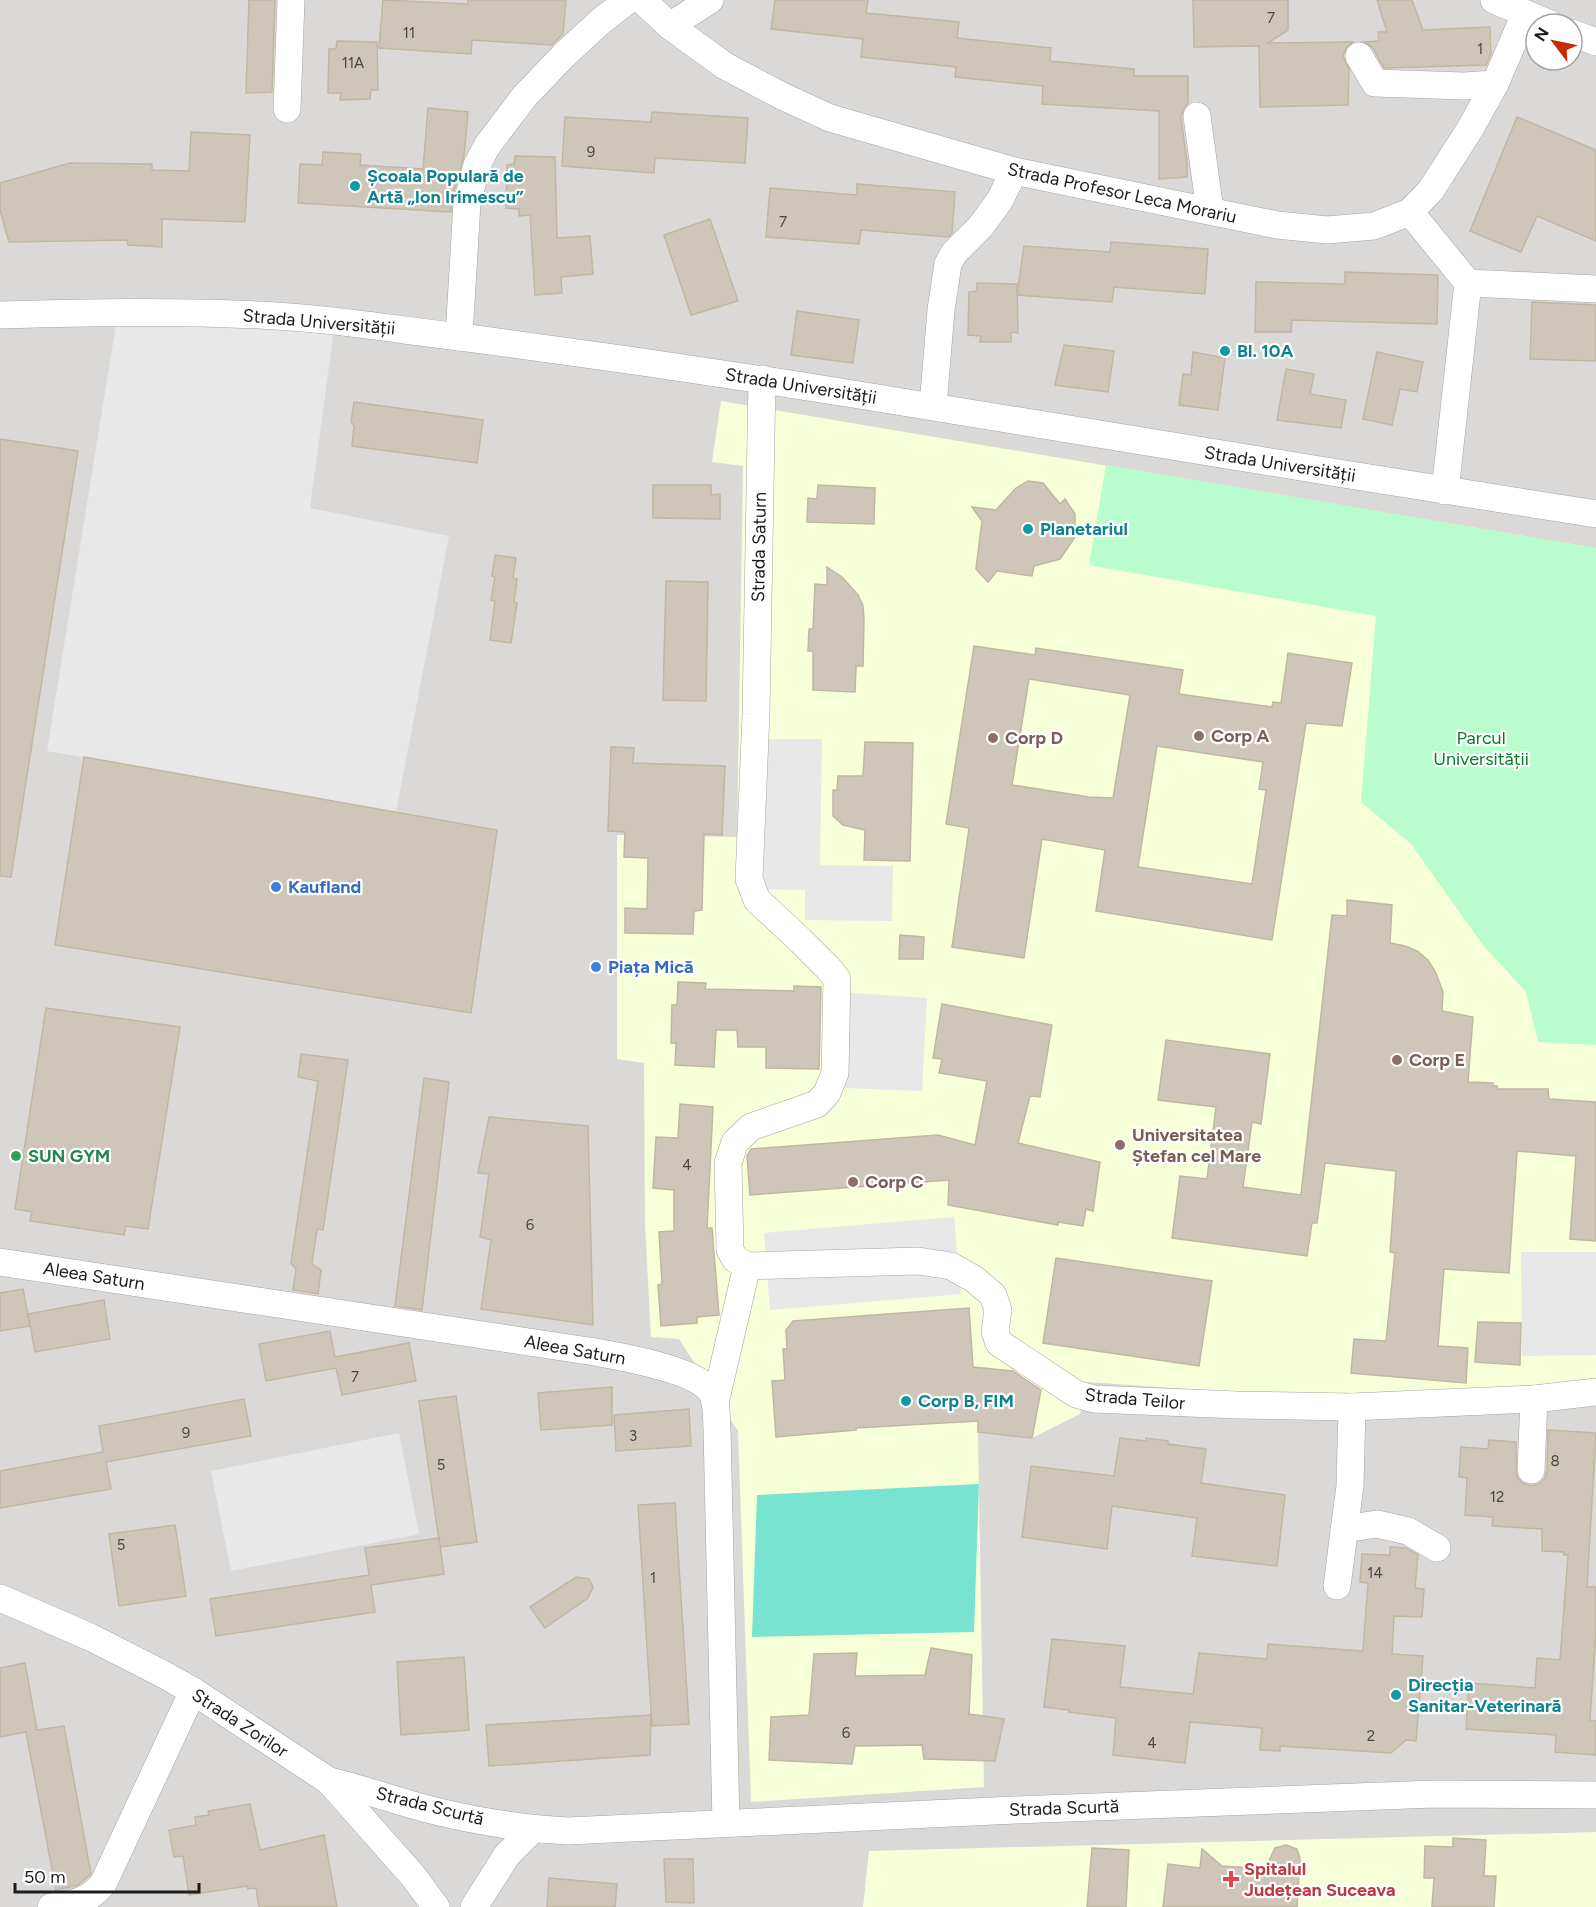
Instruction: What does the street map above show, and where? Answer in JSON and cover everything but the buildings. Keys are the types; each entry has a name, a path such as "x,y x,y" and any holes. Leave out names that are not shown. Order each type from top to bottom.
{"street":[{"path":"287,109 291,0"},
{"path":"459,337 467,202 477,165 524,97 564,55 628,0"},
{"name":"Strada Profesor Leca Morariu","path":"642,0 670,26 725,66 830,118 1014,171 1276,225 1327,230 1374,226 1410,212 1431,190 1470,129 1495,84 1524,16"},
{"path":"670,26 710,0"},
{"path":"1494,0 1524,14"},
{"path":"1359,56 1375,82 1464,86 1495,84"},
{"path":"1197,116 1210,211"},
{"path":"933,406 941,310 948,264 954,254 994,209 1014,171"},
{"path":"1410,212 1468,284 1445,491"},
{"path":"1468,284 1596,289"},
{"name":"Strada Universității","path":"0,315 118,312 260,315 325,320 762,379 1596,514"},
{"name":"Strada Saturn","path":"741,1262 730,1250 728,1163 735,1142 751,1127 817,1104 827,1093 835,1073 837,979 757,900 749,879 756,714 762,379"},
{"name":"Aleea Saturn","path":"2,1262 595,1352 677,1372 694,1379 710,1389 715,1403"},
{"path":"726,1823 715,1403 741,1262"},
{"name":"Strada Teilor","path":"741,1262 918,1262 951,1266 974,1279 993,1295 998,1310 995,1332 999,1342 1076,1394 1094,1399 1352,1407 1534,1399 1596,1392"},
{"path":"1530,1470 1534,1399"},
{"path":"1337,1586 1350,1486 1352,1407"},
{"path":"1344,1529 1377,1524 1408,1531 1437,1548"},
{"name":"Strada Zorilor","path":"0,1598 90,1637 161,1673 193,1691 328,1781 413,1876 436,1907"},
{"path":"51,1907 92,1897 103,1884 193,1691"},
{"name":"Strada Scurtă","path":"328,1781 376,1792 431,1810 533,1829 593,1831 726,1823 1434,1794 1596,1795"},
{"path":"474,1907 507,1855 533,1829"}],"shaded area":[{"path":"0,0 1596,0 1596,1907 0,1907"},
{"path":"118,312 335,321 310,508 449,536 396,812 47,751"},
{"name":"Universitatea Ștefan cel Mare","path":"721,401 1596,548 1596,1381 1536,1389 1321,1398 1087,1382 1080,1414 1032,1438 978,1432 984,1787 751,1802 738,1431 679,1339 651,1337 645,1226 644,1063 617,1059 617,835 737,837 743,466 712,462"},
{"path":"763,739 822,739 820,865 893,866 892,921 805,920 805,890 761,889"},
{"path":"841,992 927,998 922,1091 845,1088"},
{"path":"954,1217 961,1294 770,1310 764,1233"},
{"path":"1521,1252 1596,1252 1596,1355 1522,1356"},
{"path":"399,1433 419,1534 231,1571 211,1471"},
{"path":"979,1484 974,1632 752,1637 757,1495"},
{"name":"Spitalul Județean Suceava","path":"1596,1832 1596,1907 863,1907 869,1851"}],"green space":[{"name":"Parcul Universității","path":"1106,465 1596,548 1596,1045 1538,1042 1526,992 1483,945 1411,844 1361,802 1376,616 1089,565"}],"place":[{"name":"Școala Populară de Artă „Ion Irimescu”","path":"355,186"},
{"name":"Bl. 10A","path":"1225,351"},
{"name":"Planetariul","path":"1028,529"},
{"name":"Corp A","path":"1199,736"},
{"name":"Corp D","path":"993,738"},
{"name":"Kaufland","path":"276,887"},
{"name":"Piața Mică","path":"596,967"},
{"name":"Corp E","path":"1397,1060"},
{"name":"Universitatea Ștefan cel Mare","path":"1120,1145"},
{"name":"SUN GYM","path":"16,1156"},
{"name":"Corp C","path":"853,1182"},
{"name":"Corp B, FIM","path":"906,1401"},
{"name":"Direcția Sanitar-Veterinară","path":"1396,1695"},
{"name":"Spitalul Județean Suceava","path":"1231,1879"}]}
